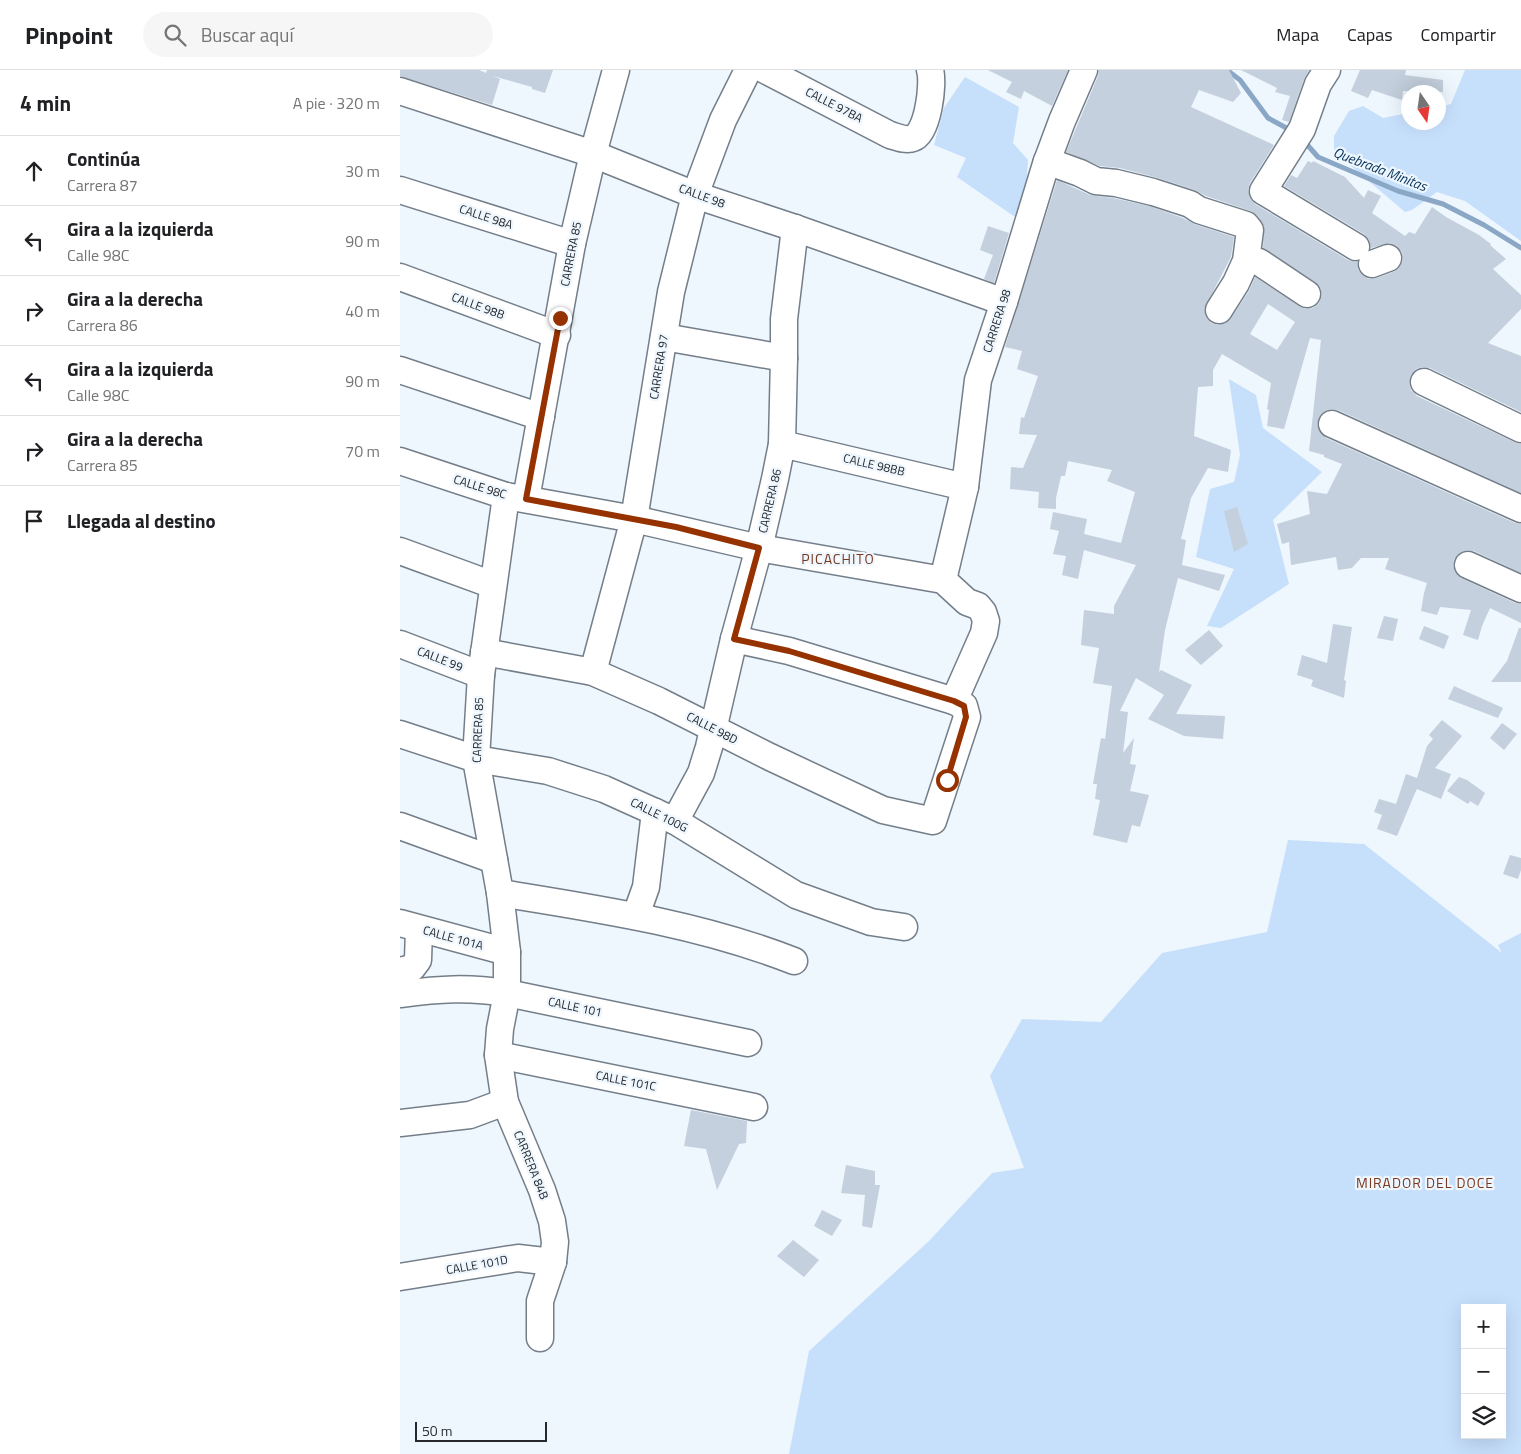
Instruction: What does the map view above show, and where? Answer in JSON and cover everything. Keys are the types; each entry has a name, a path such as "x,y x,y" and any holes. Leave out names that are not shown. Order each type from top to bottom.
{"street":[{"name":"CARRERA 85","path":"507,993 507,952 500,892 476,759 483,663 493,585 516,497 541,417 572,244 593,154 616,70"},
{"name":"CARRERA 97","path":"593,672 634,518 671,292 695,195 723,120 748,70"},
{"name":"CALLE 97BA","path":"766,70 890,135 903,139 914,138 921,132 926,123 932,78 930,70"},
{"name":"CARRERA 98","path":"943,580 965,487 978,380 1047,161 1084,70"},
{"path":"1246,225 1263,191 1302,129 1318,84 1327,70"},
{"name":"CALLE 98","path":"400,91 593,154 695,195 1004,302"},
{"path":"1047,161 1096,181 1116,183 1153,192 1190,204 1199,210 1246,225 1250,230 1246,261 1236,283 1219,310"},
{"name":"CALLE 98A","path":"400,190 572,244"},
{"path":"1263,191 1372,256"},
{"name":"CARRERA 86","path":"665,817 700,773 714,729 734,639 759,548 782,444 784,319 794,228"},
{"path":"1259,262 1307,294"},
{"name":"CALLE 98B","path":"400,277 557,335"},
{"path":"664,337 784,358"},
{"path":"400,370 541,417"},
{"path":"1424,382 1521,429"},
{"path":"1332,424 1521,509"},
{"name":"CALLE 98BB","path":"782,444 965,487"},
{"name":"CALLE 98C","path":"400,461 516,497 634,518 759,548 943,580"},
{"path":"400,551 493,585"},
{"path":"1468,565 1521,589"},
{"path":"734,639 789,651 954,701 984,633 986,621 983,612 978,606 967,602 943,580"},
{"name":"CALLE 99","path":"400,644 483,663"},
{"name":"CALLE 98D","path":"483,663 593,672 659,701 770,757 884,810 933,822 966,717 964,706 954,701"},
{"name":"CALLE 100G","path":"400,734 476,759 548,771 604,789 665,817 796,895 871,922 904,927"},
{"path":"636,915 646,887 665,817"},
{"path":"400,826 494,860"},
{"path":"500,892 636,915 753,945 794,961"},
{"path":"400,971 412,968 418,960 409,926"},
{"name":"CALLE 101A","path":"409,926 507,952"},
{"name":"CALLE 101","path":"400,994 442,989 477,988 748,1043"},
{"name":"CARRERA 84B","path":"507,993 500,1029 498,1055 505,1102 542,1190 552,1221 555,1242 554,1262 540,1301 540,1338"},
{"name":"CALLE 101C","path":"498,1055 754,1107"},
{"path":"400,1123 470,1115 505,1102"},
{"name":"CALLE 101D","path":"400,1277 518,1258 554,1262"}],"shaded area":[{"path":"1465,70 1521,70 1521,241 1465,201 1437,192 1412,210 1405,212 1350,165 1334,156 1334,136 1349,111 1363,106 1383,118 1401,114 1401,130 1446,130 1446,105 1451,104"},
{"path":"965,77 1019,107 1013,143 1028,160 1024,223 957,177 966,158 934,145 944,108"},
{"path":"1229,379 1256,395 1263,428 1322,472 1273,520 1289,584 1221,628 1207,626 1234,569 1196,557 1210,489 1234,482 1240,455"},
{"path":"1288,840 1364,844 1502,953 1498,945 1521,933 1521,1454 789,1454 809,1351 929,1241 992,1173 1024,1168 990,1076 1022,1019 1101,1022 1162,953 1267,932"}],"building":[{"path":"400,70 479,70 486,73 487,70 553,70 545,93 532,89 532,87 493,76 500,79 492,105 400,76"},
{"path":"988,70 1068,70 1052,106 1024,91 1021,99 1006,92 1012,82"},
{"path":"1099,70 1229,70 1241,93 1233,102 1199,90 1191,107 1274,145 1250,183 1248,190 1250,198 1255,204 1348,260 1357,262 1358,270 1369,279 1377,278 1399,268 1403,260 1402,252 1397,246 1390,243 1371,248 1369,240 1364,234 1284,186 1291,175 1297,178 1308,161 1312,163 1313,161 1345,177 1364,198 1368,190 1381,196 1372,213 1405,236 1409,232 1415,234 1432,207 1479,235 1506,259 1493,269 1521,295 1521,309 1488,343 1521,356 1521,412 1430,368 1416,369 1411,375 1409,383 1411,390 1417,396 1521,444 1521,493 1338,410 1331,409 1324,412 1319,417 1317,425 1320,432 1326,438 1515,523 1521,524 1521,573 1474,551 1467,550 1460,553 1454,559 1453,566 1461,578 1521,604 1521,623 1490,608 1478,640 1463,635 1471,610 1440,607 1437,615 1421,611 1427,583 1385,569 1389,558 1361,558 1352,568 1338,570 1336,557 1291,565 1289,542 1282,544 1277,524 1310,514 1307,491 1327,494 1342,464 1324,457 1324,455 1309,451 1321,340 1310,338 1284,429 1267,426 1269,410 1267,409 1271,383 1222,354 1213,370 1213,386 1198,387 1194,436 1231,450 1228,472 1208,468 1191,498 1181,539 1186,540 1182,565 1225,575 1219,591 1178,578 1165,630 1159,672 1161,670 1192,685 1176,714 1225,716 1223,739 1184,736 1148,719 1164,695 1136,678 1120,711 1128,712 1123,753 1134,738 1130,764 1136,765 1130,791 1149,795 1140,827 1132,825 1127,843 1093,835 1100,800 1095,799 1097,784 1093,784 1101,738 1105,739 1112,686 1093,683 1099,648 1081,645 1084,610 1114,614 1114,606 1136,565 1084,550 1078,579 1062,575 1066,556 1053,554 1059,531 1050,529 1053,512 1087,519 1084,534 1121,543 1135,492 1107,481 1112,470 1068,461 1065,476 1061,476 1056,498 1056,509 1038,508 1039,492 1010,489 1011,467 1023,468 1037,435 1019,434 1021,417 1024,418 1038,376 1017,369 1022,351 1005,347 1057,180 1090,195 1149,206 1234,237 1231,257 1204,309 1206,317 1211,323 1218,325 1226,323 1231,318 1249,291 1255,277 1306,309 1313,308 1319,303 1322,294 1320,287 1315,282 1263,248 1264,226 1258,216 1251,211 1158,178 1120,168 1100,166 1066,152","holes":["1268,304 1295,322 1277,350 1250,334"]},
{"path":"1241,70 1309,70 1289,122 1282,120 1290,96 1275,92 1277,88"},
{"path":"1360,70 1406,70 1405,75 1443,80 1443,85 1401,85 1401,100 1372,90 1368,98 1351,91"},
{"path":"988,226 1009,233 994,283 984,279 993,255 980,250"},
{"path":"1237,507 1248,544 1234,552 1224,511"},
{"path":"1384,616 1398,619 1393,641 1377,638"},
{"path":"1333,624 1352,627 1344,680 1346,681 1344,698 1311,686 1313,680 1297,675 1302,655 1327,663"},
{"path":"1424,626 1449,636 1444,649 1419,639"},
{"path":"1519,628 1521,628 1521,682 1491,682 1507,661"},
{"path":"1209,630 1223,646 1201,665 1185,650"},
{"path":"1454,686 1503,708 1498,718 1448,699"},
{"path":"1442,720 1462,736 1435,768 1451,774 1441,799 1417,789 1397,836 1377,829 1382,815 1374,812 1379,799 1396,804 1406,774 1417,778 1427,746 1433,739 1429,735"},
{"path":"1502,723 1517,734 1504,750 1490,738"},
{"path":"1459,777 1467,780 1485,793 1478,806 1470,801 1468,804 1447,791"},
{"path":"1510,855 1521,858 1521,870 1518,879 1503,874"},
{"path":"691,1110 747,1121 746,1143 739,1144 717,1190 706,1149 684,1146"},
{"path":"846,1165 875,1171 875,1185 880,1185 872,1228 862,1226 865,1195 841,1193"},
{"path":"822,1210 842,1220 832,1236 814,1226"},
{"path":"793,1240 819,1260 804,1277 777,1256"}],"waterway":[{"name":"Quebrada Minitas","path":"1227,70 1240,80 1268,118 1292,131"},
{"name":"Quebrada Minitas","path":"1304,141 1318,157 1398,191 1443,204 1484,225 1521,248"}],"district":[{"name":"PICACHITO","path":"838,559"},
{"name":"MIRADOR DEL DOCE","path":"1425,1183"}],"route":[{"path":"560,318 526,499 634,518 759,548 734,639 789,651 954,701 964,706 966,717 947,780"}]}
